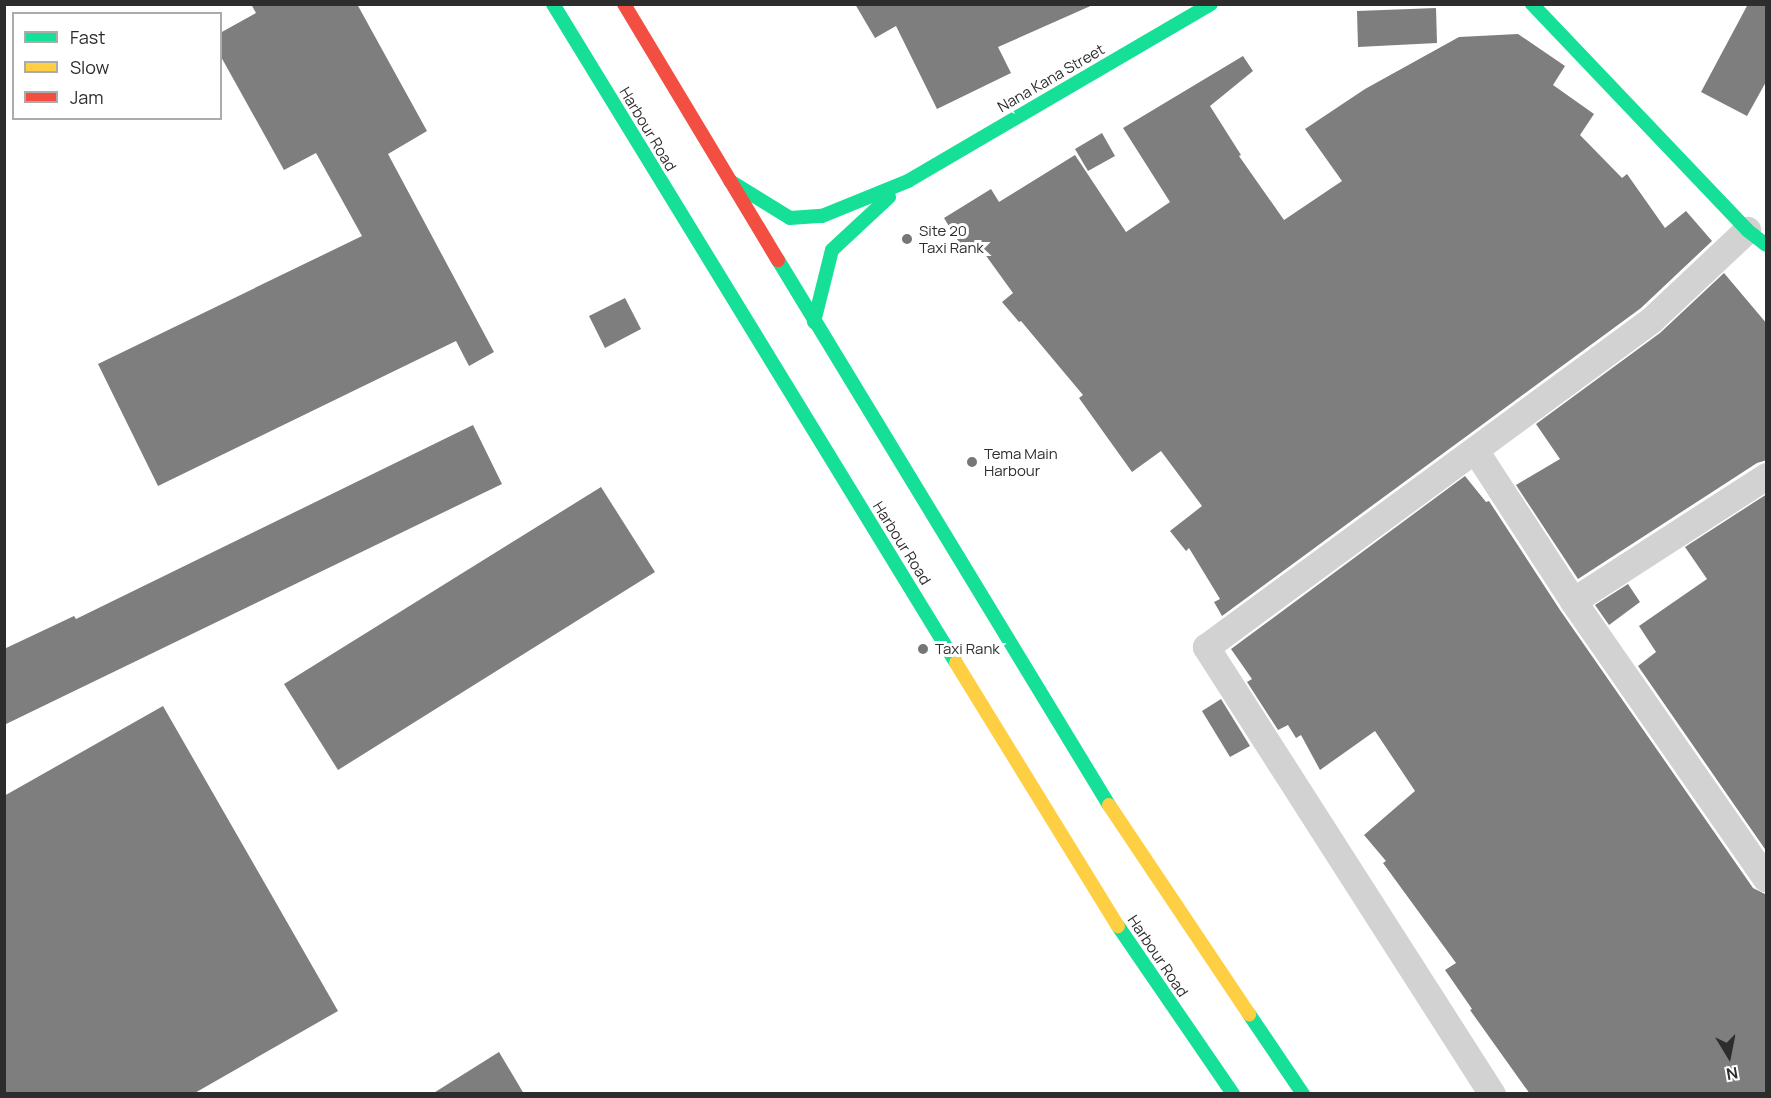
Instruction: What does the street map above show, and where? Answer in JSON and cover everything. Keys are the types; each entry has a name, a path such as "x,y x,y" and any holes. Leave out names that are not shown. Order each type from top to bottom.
{"main road":[{"name":"Harbour Road","path":"553,4 1123,935 1233,1094"},
{"path":"624,4 1090,777 1303,1094"},
{"name":"Nana Kana Street","path":"909,181 1211,4"},
{"path":"1532,4 1757,238"},
{"path":"730,181 790,218 822,216 909,181"},
{"path":"814,322 832,250 909,181"}],"street":[{"path":"1492,1094 1206,647 1651,320 1757,238"},
{"path":"1475,450 1573,601 1767,879"},
{"path":"1573,601 1767,477"}],"building":[{"path":"251,4 357,4 427,131 388,154 494,352 469,366 456,341 158,486 98,364 362,236 316,153 284,170 222,59 222,32 256,13"},
{"path":"855,4 1095,4 998,47 1011,73 937,109 896,26 875,38"},
{"path":"1748,4 1767,4 1767,80 1747,116 1701,92"},
{"path":"1436,8 1437,43 1358,47 1357,11"},
{"path":"1518,34 1565,66 1553,85 1594,114 1580,135 1622,178 1627,174 1665,228 1686,211 1712,241 1641,308 1222,616 1214,602 1220,599 1189,548 1186,551 1170,531 1202,506 1161,451 1132,472 1079,398 1083,395 1021,321 1019,322 1002,302 1013,293 979,246 966,254 944,218 991,189 999,202 1075,155 1126,232 1170,202 1123,128 1243,56 1253,71 1210,106 1241,155 1239,156 1284,220 1342,181 1305,129 1365,89 1459,37"},
{"path":"1102,133 1115,156 1088,171 1075,149"},
{"path":"1724,273 1767,324 1767,460 1757,463 1578,579 1516,485 1560,459 1536,424 1660,333"},
{"path":"625,298 641,329 605,348 589,316"},
{"path":"473,425 502,484 4,725 4,649 74,616 76,619"},
{"path":"1465,476 1486,502 1489,501 1560,610 1753,888 1767,895 1767,1094 1530,1094 1470,1010 1472,1009 1445,970 1456,963 1383,863 1386,861 1364,835 1415,791 1375,731 1320,770 1301,735 1296,738 1288,725 1278,730 1247,682 1252,679 1231,649"},
{"path":"601,487 655,572 338,770 284,684"},
{"path":"1767,494 1767,852 1638,666 1656,652 1639,626 1707,579 1685,547"},
{"path":"1628,584 1640,602 1609,625 1595,605"},
{"path":"1221,699 1250,746 1230,757 1202,711"},
{"path":"163,706 338,1011 193,1094 4,1094 4,796"},
{"path":"499,1052 524,1094 432,1094"}],"traffic: fast":[{"path":"553,4 956,663"},
{"path":"730,181 790,218 822,216 908,181 1211,4"},
{"path":"1532,4 1747,230 1766,245"},
{"path":"814,322 832,250 889,197"},
{"path":"778,260 1109,805"},
{"path":"1118,926 1233,1094"},
{"path":"1249,1014 1303,1094"}],"traffic: slow":[{"path":"956,663 1118,926"},
{"path":"1109,805 1249,1014"}],"traffic: jam":[{"path":"624,4 778,260"}],"place":[{"name":"Site 20 Taxi Rank","path":"907,239"},
{"name":"Tema Main Harbour","path":"972,462"},
{"name":"Taxi Rank","path":"923,649"}]}
